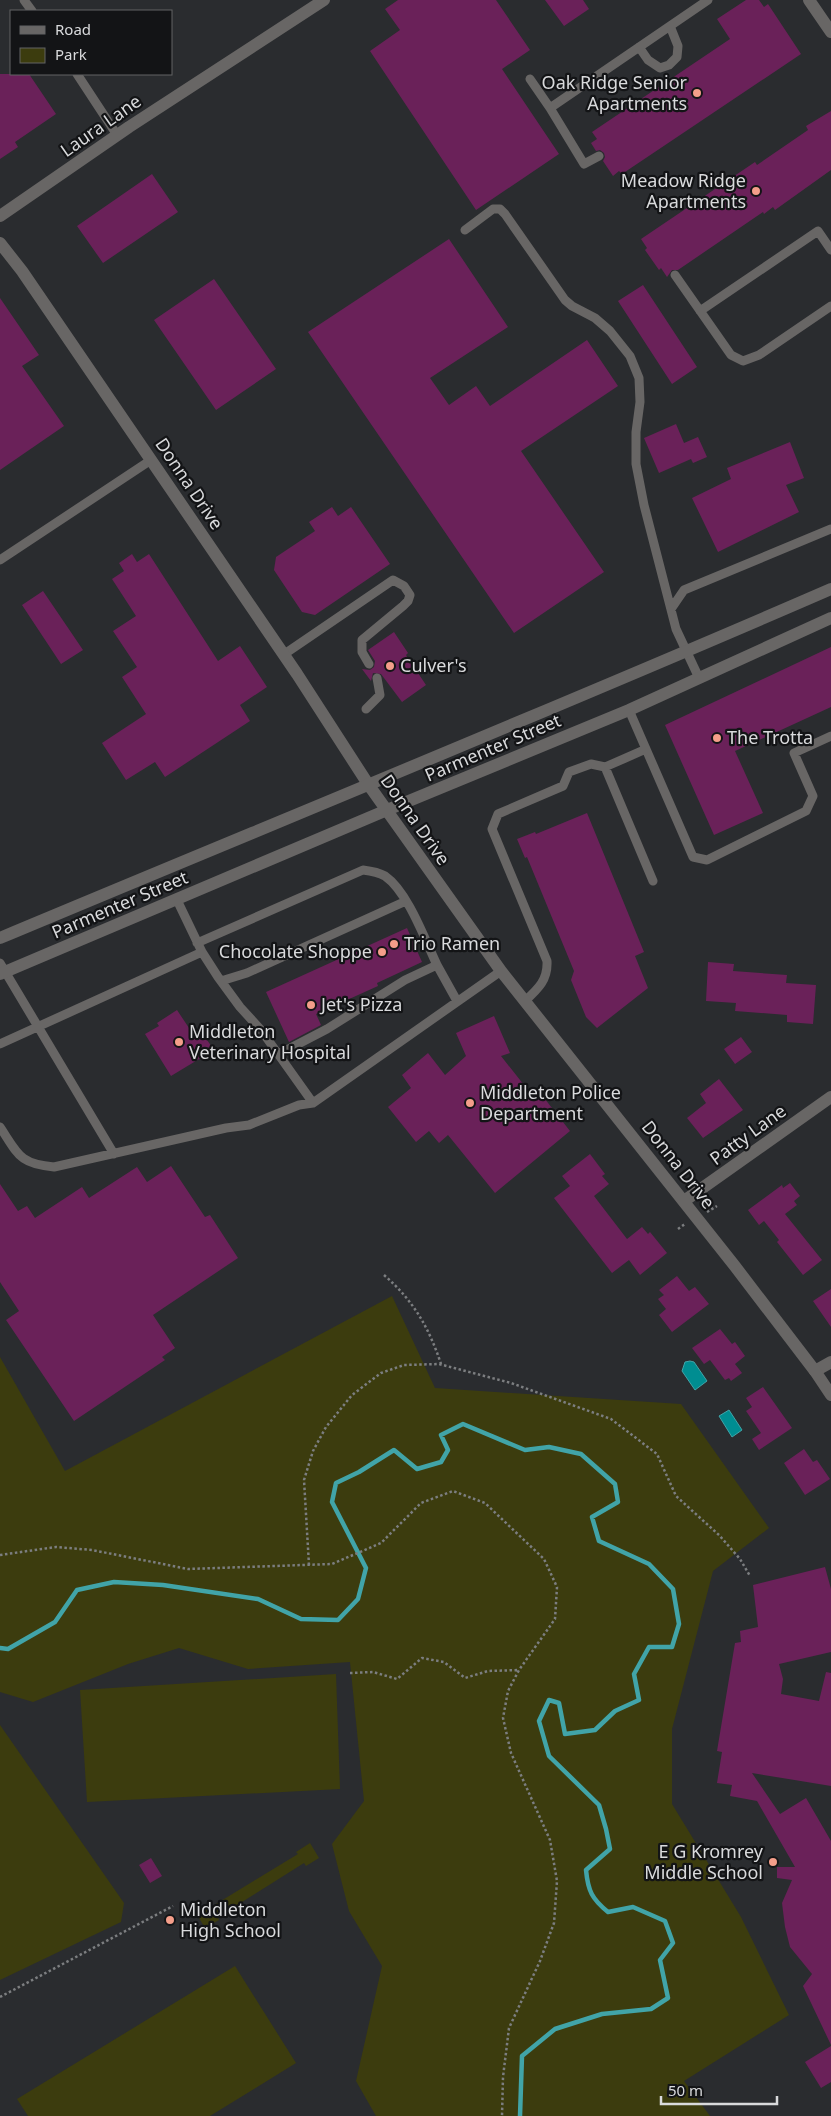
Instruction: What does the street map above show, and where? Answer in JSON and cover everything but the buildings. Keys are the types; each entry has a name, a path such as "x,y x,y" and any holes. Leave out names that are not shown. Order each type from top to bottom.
{"street":[{"name":"Laura Lane","path":"0,216 117,135 324,0"},
{"path":"808,0 831,32"},
{"name":"Donna Drive","path":"0,243 27,279 151,460 368,784 501,971 684,1201 816,1371 831,1395"},
{"name":"Parmenter Street","path":"0,938 685,652 831,589"},
{"name":"Parmenter Street","path":"1,970 177,900 387,810 629,710 831,618"},
{"name":"Patty Lane","path":"684,1201 831,1097"},
{"path":"816,1371 831,1362"}],"lane":[{"path":"550,108 708,0"},
{"path":"639,47 648,60 660,68 669,64 677,57 678,46 670,26"},
{"path":"78,75 117,135"},
{"path":"530,79 584,164 599,156"},
{"path":"465,230 493,209 500,209 565,300 572,306 596,318 630,356 639,378 640,402 636,432 636,464 644,505 676,630 698,678"},
{"path":"700,311 818,231 831,250"},
{"path":"675,275 731,356 743,361 758,355 831,306"},
{"path":"0,560 151,460"},
{"path":"671,609 684,590 831,529"},
{"path":"283,655 393,580 404,586 410,595 408,601 403,606 362,640 362,652 369,664"},
{"path":"366,709 380,695 377,678"},
{"path":"629,710 693,857 707,860 806,811 813,796 794,752 831,736"},
{"path":"525,1001 544,981 547,961 492,829 498,814 563,786 569,772 591,764 605,767 646,749"},
{"path":"605,767 653,881"},
{"path":"0,1044 362,870 376,872 386,877 406,901 437,966 457,1001"},
{"path":"177,900 200,947 221,981 279,1054 313,1103"},
{"path":"221,981 246,973 406,901"},
{"path":"279,1054 326,1029 405,980 437,966"},
{"path":"1,970 38,1027 114,1154"},
{"path":"0,1127 23,1159 36,1165 54,1167 249,1125 300,1105 313,1103 501,971"}],"path":[{"path":"384,1275 413,1304 433,1340 441,1364"},
{"path":"309,1565 304,1480 313,1451 326,1427 352,1396 381,1373 404,1365 441,1364 511,1383 611,1419 657,1454 676,1496 719,1535 740,1559 750,1576"},
{"path":"0,1555 56,1546 92,1550 188,1569 332,1564 382,1542 421,1503 453,1490 485,1503 544,1559 557,1587 555,1619 519,1670 508,1691 502,1718 511,1753 550,1840 557,1881 554,1923 540,1961 509,2028 503,2077 502,2116"},
{"path":"350,1673 373,1672 397,1679 422,1658 444,1662 465,1678 488,1671 519,1670"},
{"path":"0,1997 173,1906"}],"green space":[{"path":"392,1296 435,1388 681,1404 769,1528 713,1571 672,1729 672,1804 741,1917 789,2015 684,2081 710,2116 376,2116 356,2081 382,1966 349,1911 332,1844 364,1801 350,1662 248,1669 179,1648 128,1664 33,1702 0,1692 0,1357 65,1471"},
{"path":"336,1674 340,1789 87,1802 80,1690"},
{"path":"0,1725 124,1903 121,1922 0,1980"},
{"path":"310,1843 319,1858 306,1866 304,1863 218,1917 219,1920 205,1928 196,1913 209,1906 211,1907 298,1854 296,1852"},
{"path":"235,1966 296,2063 210,2116 28,2116 17,2099"}],"water":[{"path":"685,1362 694,1362 707,1381 695,1390 682,1371"},
{"path":"729,1410 742,1430 732,1437 719,1416"}],"waterway":[{"path":"0,1648 8,1649 55,1622 77,1590 114,1582 163,1585 258,1599 301,1619 338,1620 358,1599 366,1568 332,1502 336,1483 359,1472 394,1450 417,1469 441,1462 448,1450 441,1435 463,1424 525,1450 549,1447 581,1454 615,1484 618,1502 592,1517 599,1541 649,1564 673,1589 679,1624 672,1647 649,1647 634,1674 639,1700 615,1711 595,1730 565,1734 559,1703 549,1700 539,1721 549,1756 599,1805 610,1849 586,1870 588,1884 595,1899 608,1912 633,1907 665,1921 673,1943 660,1960 668,1998 651,2009 602,2014 555,2029 522,2056 520,2116"}],"place":[{"name":"Oak Ridge Senior Apartments","path":"697,93"},
{"name":"Meadow Ridge Apartments","path":"756,191"},
{"name":"Culver's","path":"390,666"},
{"name":"The Trotta","path":"717,738"},
{"name":"Trio Ramen","path":"394,944"},
{"name":"Chocolate Shoppe","path":"382,952"},
{"name":"Jet's Pizza","path":"311,1005"},
{"name":"Middleton Veterinary Hospital","path":"179,1042"},
{"name":"Middleton Police Department","path":"470,1103"},
{"name":"E G Kromrey Middle School","path":"773,1862"},
{"name":"Middleton High School","path":"170,1920"}]}
